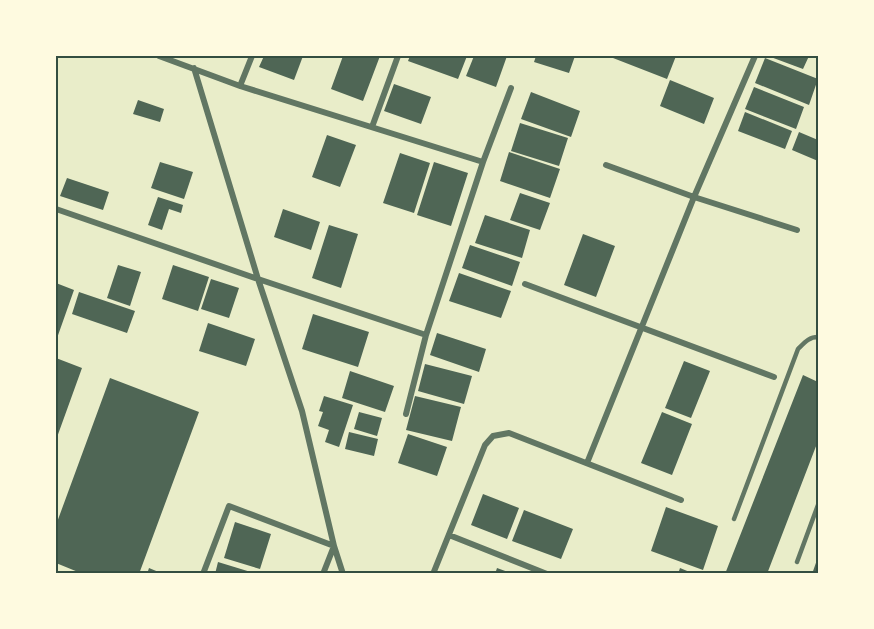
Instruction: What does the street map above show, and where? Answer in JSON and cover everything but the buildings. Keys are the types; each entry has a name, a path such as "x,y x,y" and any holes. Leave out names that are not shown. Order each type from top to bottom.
{"street":[{"path":"159,56 240,86 483,162"},
{"path":"240,86 252,56"},
{"path":"372,127 398,56"},
{"path":"587,463 694,197 755,56"},
{"path":"194,68 258,279 302,411 334,546 343,573"},
{"path":"406,414 426,335 483,162 511,88"},
{"path":"606,165 797,231"},
{"path":"56,209 426,335"},
{"path":"525,284 774,377"},
{"path":"433,573 485,445 493,436 509,433 681,500"},
{"path":"203,573 229,506 334,546"},
{"path":"449,535 547,573"},
{"path":"323,573 334,546"}],"lane":[{"path":"734,519 798,349 812,337 819,337"},
{"path":"796,562 819,505"}]}
